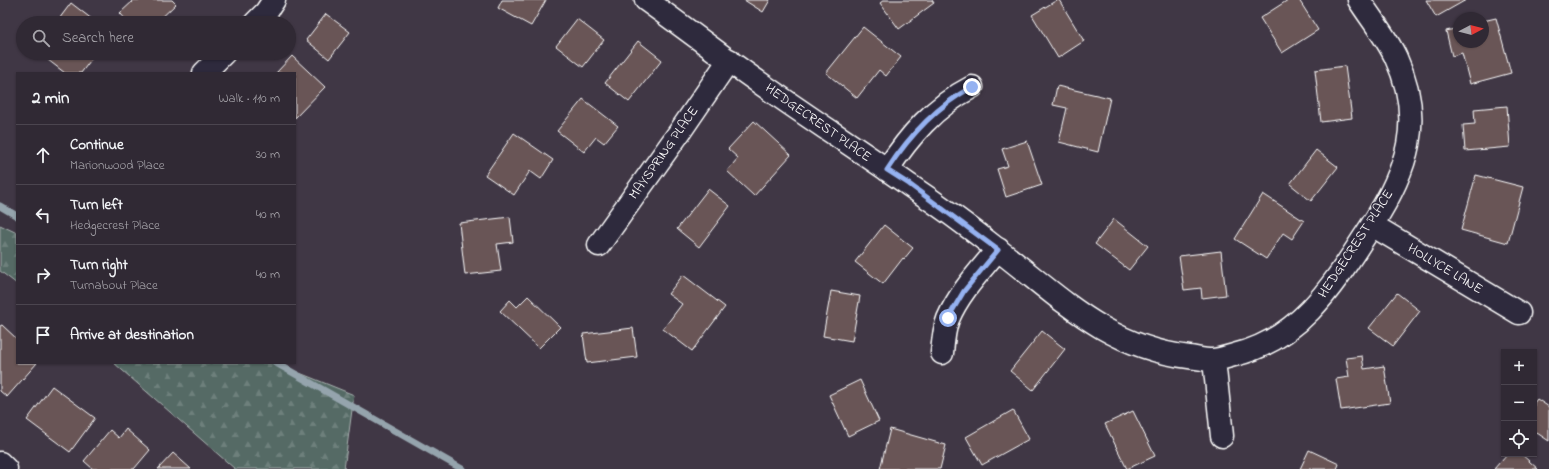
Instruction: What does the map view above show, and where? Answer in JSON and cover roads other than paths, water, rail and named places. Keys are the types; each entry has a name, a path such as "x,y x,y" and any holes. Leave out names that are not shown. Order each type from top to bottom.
{"street":[{"path":"262,16 274,0"},
{"name":"HEDGECREST PLACE","path":"646,0 728,60 909,184 998,250 1067,305 1104,330 1149,350 1172,355 1214,360 1253,351 1284,333 1308,313 1329,290 1387,201 1399,176 1408,144 1411,117 1406,83 1395,55 1359,0"},
{"path":"205,72 217,60"},
{"name":"MAYSPRING PLACE","path":"599,245 679,133 728,60"},
{"path":"887,170 897,155 932,114 954,96 972,87"},
{"name":"HOLLYCE LANE","path":"1372,225 1519,313"},
{"path":"942,353 943,340 948,318 964,291 998,250"},
{"path":"1214,360 1222,436"},
{"path":"0,463 6,469"}],"waterway":[{"path":"0,206 16,215"},
{"path":"278,364 462,469"}]}
